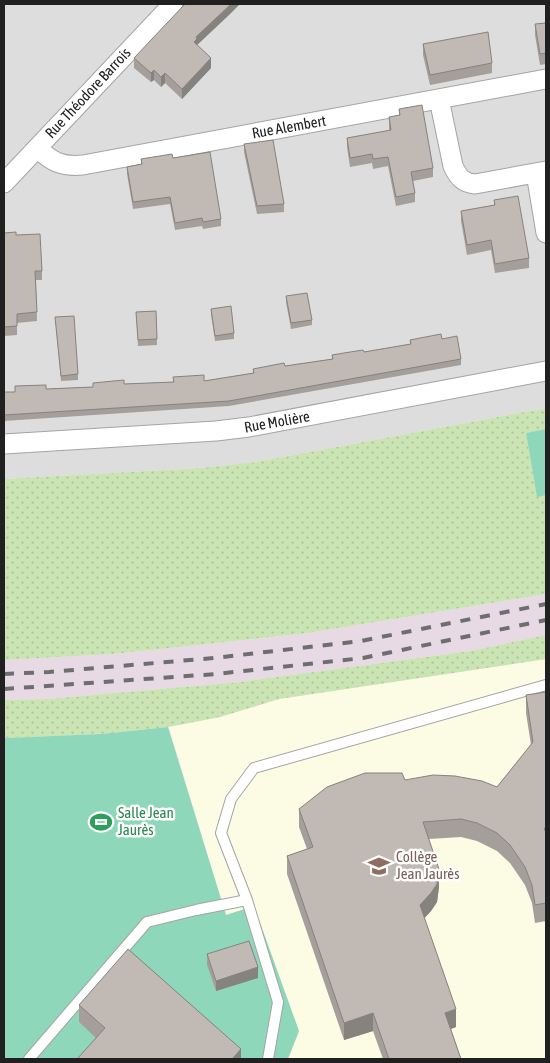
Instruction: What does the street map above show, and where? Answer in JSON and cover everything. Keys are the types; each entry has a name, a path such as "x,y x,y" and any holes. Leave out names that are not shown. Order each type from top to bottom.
{"street":[{"name":"Rue Théodore Barrois","path":"4,183 173,4"},
{"name":"Rue Alembert","path":"37,148 46,157 58,163 69,166 83,165 546,79"},
{"path":"439,99 453,166 461,180 467,184 475,184 541,172 546,233"},
{"name":"Rue Molière","path":"4,444 216,431 249,427 546,371"}],"lane":[{"path":"268,1059 278,1002 247,900 221,833 231,799 254,768 504,696 546,686"},
{"path":"29,1059 147,922 247,900"}],"shaded area":[{"path":"4,4 546,4 546,408 256,462 201,468 4,479"},
{"path":"546,594 546,635 471,651 240,682 48,699 4,700 4,660 114,654 308,633"},
{"name":"Collège Jean Jaurès","path":"546,659 546,1059 288,1059 299,1031 254,906 226,915 169,727 220,717 279,699"}],"green space":[{"path":"546,408 546,429 526,433 537,496 546,495 546,594 308,633 114,654 4,660 4,479 201,468 256,462"},
{"path":"546,429 546,495 537,497 526,433"},
{"path":"546,635 546,659 279,699 220,717 168,727 101,734 4,738 4,700 48,699 240,682 471,651"},
{"name":"Salle Jean Jaurès","path":"168,727 226,915 254,906 299,1031 288,1059 4,1059 4,738 101,734"}],"building":[{"path":"185,4 231,4 196,37 197,39 194,42 211,58 182,89 165,73 161,77 154,70 151,73 134,58"},
{"path":"546,23 546,53 540,54 535,24"},
{"path":"488,32 492,63 430,75 423,44"},
{"path":"422,105 433,168 411,172 415,193 396,197 388,157 373,159 372,154 350,158 347,138 391,130 389,117 400,115 399,109"},
{"path":"273,140 284,204 257,206 244,144"},
{"path":"210,152 221,219 203,222 202,218 175,223 170,197 133,202 127,167 142,164 141,159 172,154 173,158"},
{"path":"518,196 529,258 495,264 491,240 467,245 461,211 495,205 494,200"},
{"path":"16,232 16,235 40,234 42,271 35,271 37,312 17,314 17,326 4,327 4,233"},
{"path":"307,293 312,320 291,323 286,296"},
{"path":"231,306 234,333 215,336 211,309"},
{"path":"156,311 157,339 138,340 136,312"},
{"path":"74,316 78,374 61,376 55,317"},
{"path":"441,334 442,339 457,336 461,359 229,401 4,415 4,392 15,392 15,386 46,385 46,389 93,387 93,383 124,380 124,384 174,382 173,377 204,375 204,381 254,373 253,369 284,363 285,366 333,359 332,355 411,344 410,340"},
{"path":"546,692 546,827 544,829 546,832 546,903 535,905 532,885 525,867 510,845 497,833 477,823 461,819 423,822 439,869 437,884 420,905 456,1009 445,1013 461,1059 389,1059 373,1013 344,1023 287,856 313,847 299,809 327,787 365,773 402,773 405,780 433,775 455,776 482,781 497,787 533,742 526,695"},
{"path":"249,941 258,967 216,981 207,954"},
{"path":"128,949 241,1049 232,1059 77,1059 105,1028 79,1005"}],"railway":[{"path":"4,674 214,658 361,641 546,604"},
{"path":"4,689 216,674 363,658 546,620"}],"place":[{"name":"Salle Jean Jaurès","path":"101,822"},
{"name":"Collège Jean Jaurès","path":"379,866"}]}
